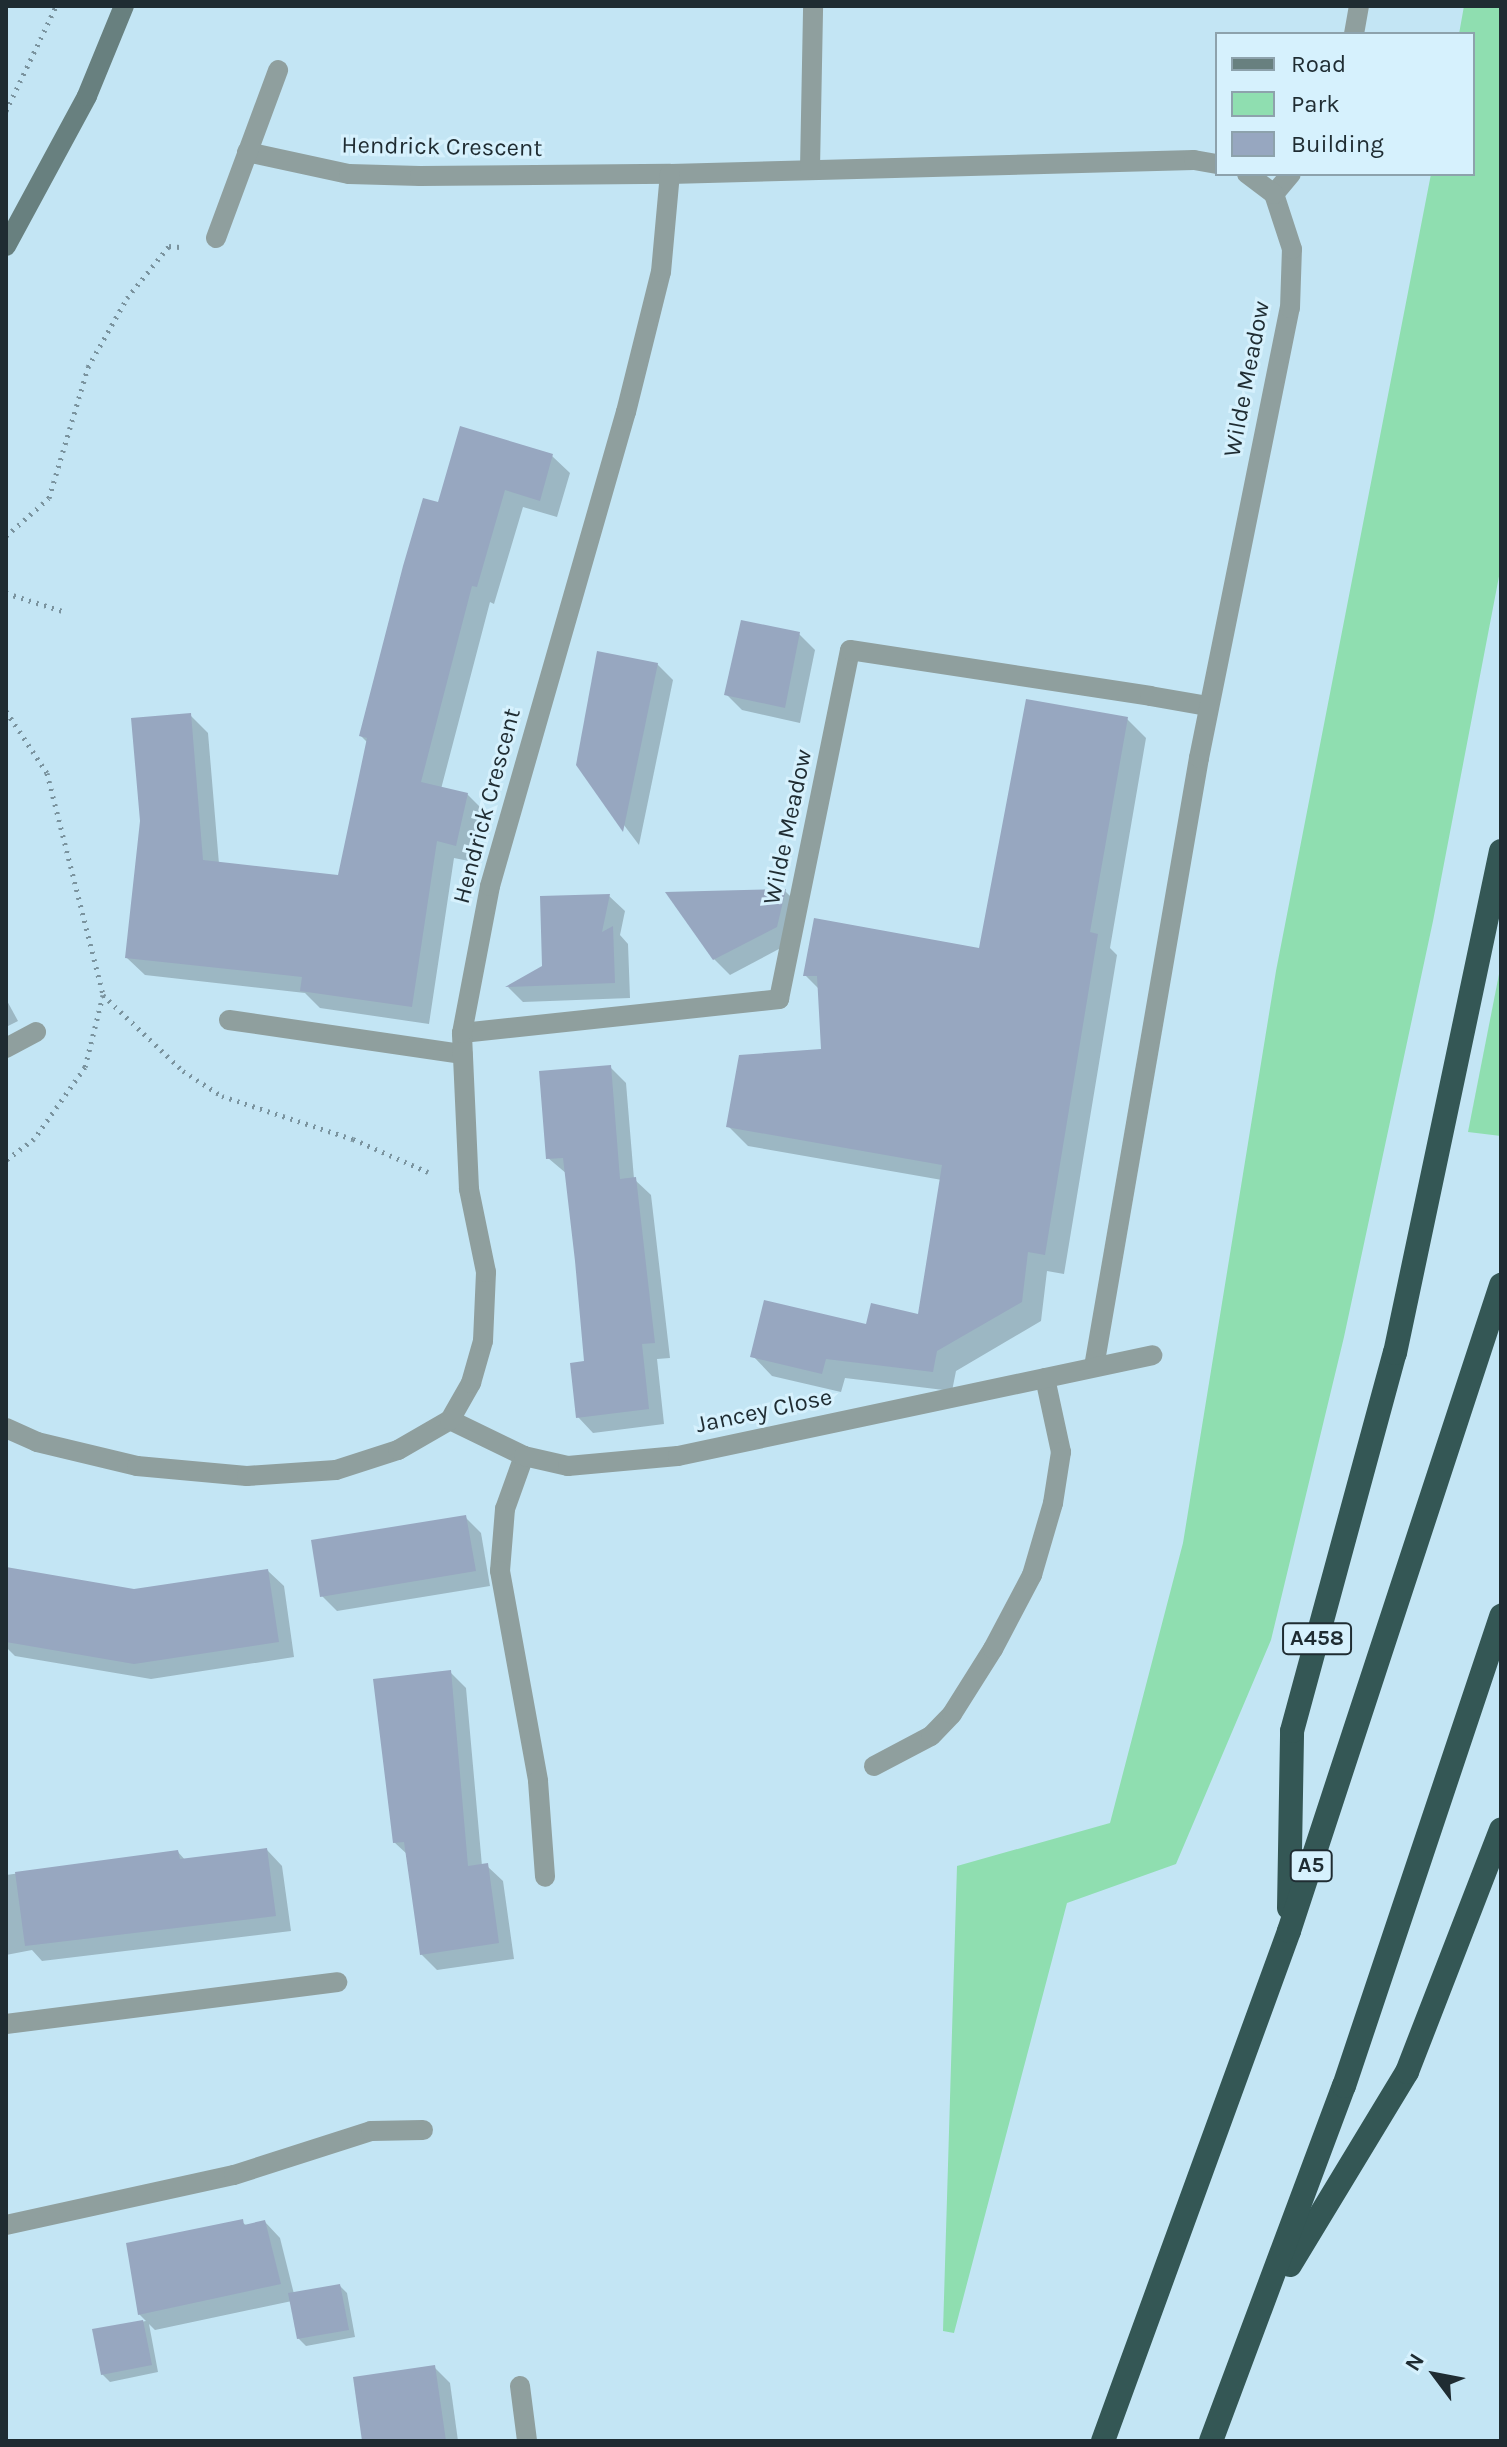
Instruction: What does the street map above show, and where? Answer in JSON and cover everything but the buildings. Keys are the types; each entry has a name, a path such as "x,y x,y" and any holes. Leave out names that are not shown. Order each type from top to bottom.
{"highway":[{"name":"A458","path":"1289,1931 1292,1731 1395,1353 1501,851"},
{"name":"A5","path":"1103,2441 1289,1931 1501,1285"},
{"path":"1211,2441 1262,2312 1349,2071 1501,1616"},
{"path":"1262,2312 1407,2072 1501,1830"}],"main road":[{"path":"6,246 87,96 124,6"}],"street":[{"path":"810,168 813,6"},
{"path":"1354,32 1359,6"},
{"path":"216,238 278,70"},
{"name":"Hendrick Crescent","path":"247,152 349,174 670,174 661,272 626,412 490,886 462,1043 469,1189 486,1272 483,1341 471,1383 450,1420"},
{"path":"670,174 1194,160 1215,164"},
{"path":"1250,176 1274,194 1289,176"},
{"name":"Wilde Meadow","path":"1094,1367 1208,706 1290,308 1292,249 1274,194"},
{"name":"Wilde Meadow","path":"462,1043 779,999 850,650 1208,706"},
{"path":"229,1020 462,1043"},
{"path":"6,1048 36,1032"},
{"name":"Jancey Close","path":"450,1420 524,1456 568,1466 678,1456 1152,1355"},
{"path":"874,1766 931,1736 952,1714 993,1649 1032,1575 1053,1503 1061,1452 1045,1378"},
{"path":"6,1428 37,1442 137,1466 247,1476 336,1470 398,1450 450,1420"},
{"path":"524,1456 505,1509 500,1571 538,1781 545,1877"},
{"path":"6,2024 337,1982"},
{"path":"6,2225 234,2175 371,2131 423,2130"},
{"path":"520,2386 527,2441"}],"path":[{"path":"6,111 56,6"},
{"path":"6,536 49,498 88,367 127,298 169,246 190,248"},
{"path":"6,593 66,612"},
{"path":"6,711 47,773 103,995 85,1067 34,1139 6,1160"},
{"path":"103,995 183,1071 222,1096 353,1139 440,1177"}],"green space":[{"path":"1464,6 1501,6 1501,566 1433,921 1344,1337 1271,1640 1176,1864 1067,1903 954,2333 943,2331 957,1866 1110,1823 1183,1543 1276,971 1431,176 1475,176 1475,32 1459,32"},
{"path":"1501,964 1501,1136 1468,1132"}]}
